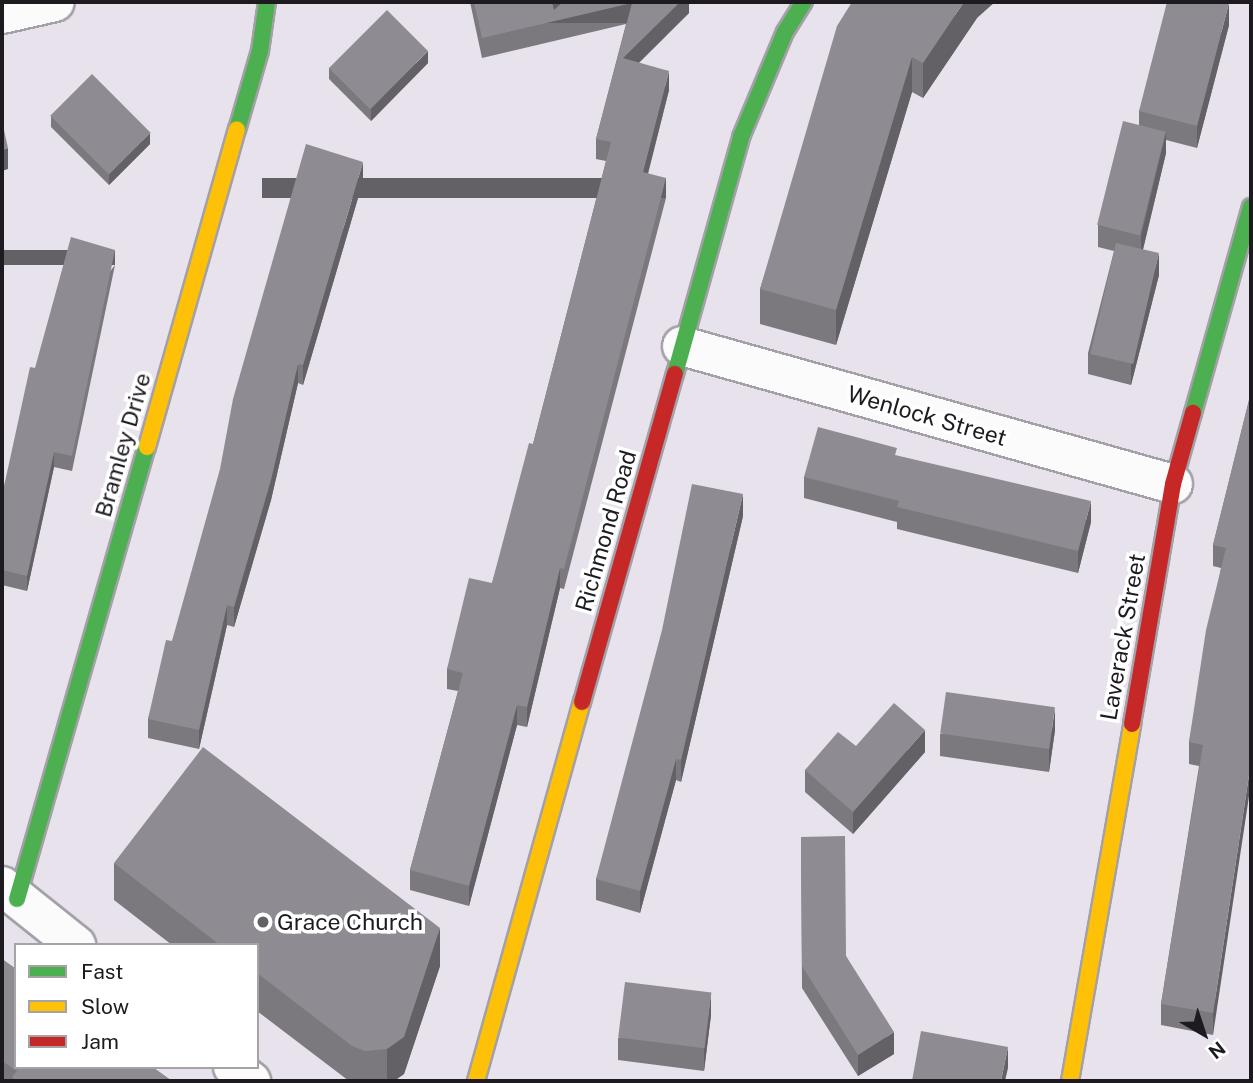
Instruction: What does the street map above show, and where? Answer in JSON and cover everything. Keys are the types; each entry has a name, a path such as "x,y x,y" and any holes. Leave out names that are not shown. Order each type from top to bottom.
{"main road":[{"name":"Bramley Drive","path":"9,893 260,51 267,2"},
{"name":"Richmond Road","path":"476,1081 740,137 785,32 804,2"},
{"name":"Laverack Street","path":"1070,1081 1173,484 1251,207"}],"street":[{"path":"2,14 55,2"},
{"name":"Wenlock Street","path":"682,346 1173,484"},
{"path":"9,893 73,943"},
{"path":"236,1069 251,1081"}],"building":[{"path":"474,2 552,2 554,10 563,2 680,2 623,58 669,71 643,172 666,178 564,569 560,568 527,707 517,705 469,886 410,870 463,673 447,669 469,578 492,583 529,443 533,444 611,142 596,139 632,3 482,38"},
{"path":"852,2 964,2 923,63 912,57 836,310 760,289 837,26"},
{"path":"1167,2 1229,3 1197,126 1139,111"},
{"path":"387,10 428,51 370,109 329,68"},
{"path":"92,74 151,133 109,174 50,116"},
{"path":"2,121 8,148 2,150"},
{"path":"1123,121 1166,132 1140,235 1097,225"},
{"path":"306,144 363,162 303,365 298,364 271,480 234,607 227,605 199,730 148,719 166,640 172,641 220,469 233,399"},
{"path":"71,237 115,250 72,456 54,452 27,576 2,570 2,491 30,367 35,368"},
{"path":"1116,243 1159,253 1133,364 1090,354"},
{"path":"1251,392 1251,762 1213,1013 1161,1004 1203,745 1189,742 1206,630 1226,548 1213,545"},
{"path":"818,427 897,448 895,455 1091,501 1078,551 897,507 899,501 804,477"},
{"path":"692,484 743,494 681,760 676,759 640,891 596,879 662,630"},
{"path":"946,692 1055,707 1049,749 940,734"},
{"path":"894,703 925,730 853,812 805,770 838,732 856,746"},
{"name":"Grace Church","path":"203,747 440,928 404,1037 387,1049 365,1051 352,1046 259,975 259,943 217,943 114,863"},
{"path":"845,836 846,956 894,1032 858,1055 802,966 801,837"},
{"path":"2,959 14,968 14,1069 2,1061"},
{"path":"625,982 711,993 705,1048 618,1038"},
{"path":"921,1031 1008,1047 1001,1081 912,1081"},
{"path":"14,1069 155,1069 172,1081 17,1081 12,1077 17,1071"}],"traffic: fast":[{"path":"237,130 260,51 267,2"},
{"path":"675,374 741,137 785,32 804,2"},
{"path":"1193,413 1251,207"},
{"path":"17,899 147,447"}],"traffic: slow":[{"path":"147,447 237,130"},
{"path":"476,1081 582,702"},
{"path":"1070,1081 1132,724"}],"traffic: jam":[{"path":"582,702 675,374"},
{"path":"1132,724 1173,484 1193,413"}],"place":[{"name":"Grace Church","path":"263,922"}]}
